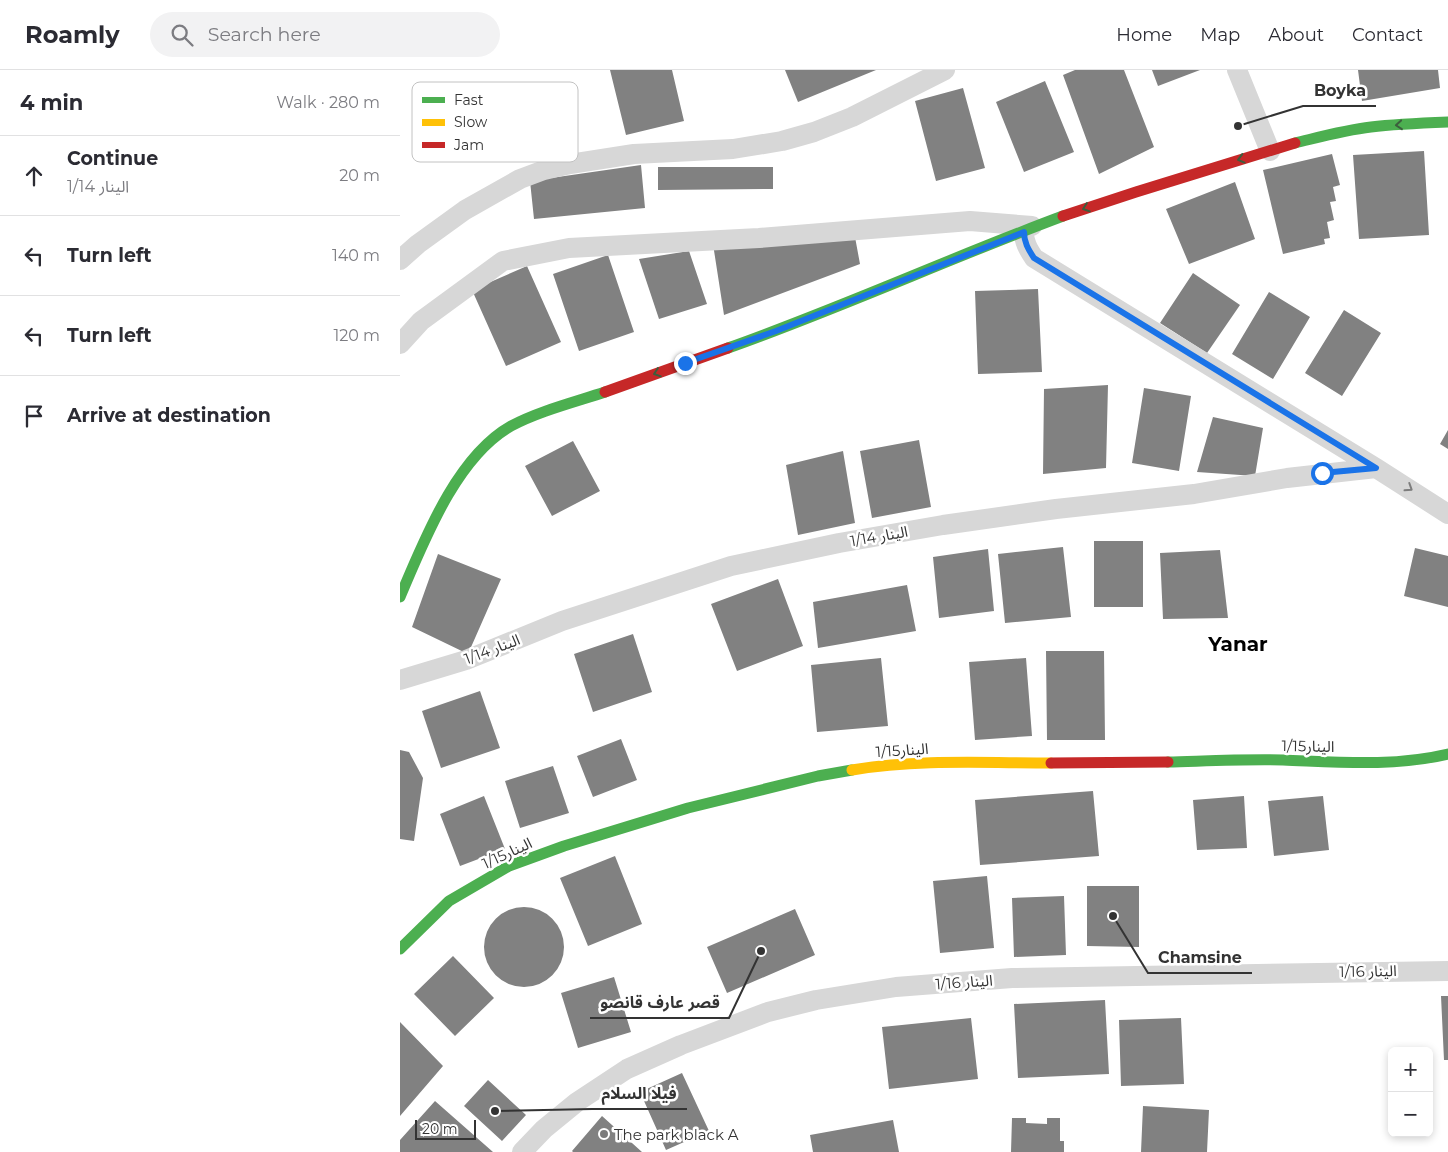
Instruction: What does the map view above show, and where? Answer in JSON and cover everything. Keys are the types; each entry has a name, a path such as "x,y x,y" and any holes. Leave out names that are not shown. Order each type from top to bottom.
{"main road":[{"path":"400,597 436,516 454,485 479,452 506,429 530,418 776,331 1080,210 1148,188 1320,137 1362,128 1448,122"},
{"name":"الينار1/15","path":"400,949 449,901 509,866 564,846 688,808 818,776 872,767 923,763 1273,760 1387,763 1428,759 1448,754"}],"street":[{"path":"400,260 418,244 465,210 520,179 544,170 634,154 733,149 782,141 814,132 852,117 945,70"},
{"path":"1237,70 1270,151"},
{"path":"400,344 421,321 503,261 569,248 758,238 970,221 1031,229 1024,239 1027,248 1034,258 1448,514"},
{"name":"الينار 1/14","path":"400,680 466,660 562,621 731,566 839,543 943,525 1194,494 1287,478 1376,468"},
{"name":"الينار 1/16","path":"522,1152 544,1129 577,1102 627,1070 681,1045 768,1012 816,1000 896,987 1012,978 1448,971"}],"building":[{"path":"610,70 672,70 684,121 626,135"},
{"path":"785,70 876,70 798,102"},
{"path":"1075,70 1124,70 1154,147 1099,174 1063,75"},
{"path":"1152,70 1200,70 1158,86"},
{"path":"1358,70 1438,70 1440,88 1362,101"},
{"path":"1045,81 1074,152 1024,172 996,102"},
{"path":"963,88 985,168 936,181 915,101"},
{"path":"1424,151 1429,235 1359,239 1353,155"},
{"path":"1332,154 1340,185 1333,187 1336,201 1330,202 1334,220 1327,222 1330,238 1324,239 1325,244 1283,254 1263,170"},
{"path":"641,165 645,208 534,219 530,181"},
{"path":"658,167 773,167 773,189 658,190"},
{"path":"1235,182 1255,239 1189,264 1166,209"},
{"path":"855,237 860,264 724,315 713,244"},
{"path":"689,251 707,304 659,319 639,259"},
{"path":"608,255 634,332 579,351 553,274"},
{"path":"527,266 561,342 506,366 472,290"},
{"path":"1193,273 1240,305 1207,353 1160,323"},
{"path":"1038,289 1042,372 978,374 975,291"},
{"path":"1269,292 1310,317 1273,379 1232,354"},
{"path":"1344,310 1381,333 1342,396 1305,373"},
{"path":"1108,385 1106,468 1043,474 1044,389"},
{"path":"1144,388 1191,396 1179,471 1132,463"},
{"path":"1213,417 1263,428 1255,476 1197,472"},
{"path":"1448,430 1448,449 1440,444"},
{"path":"919,440 931,507 872,518 860,451"},
{"path":"573,441 600,491 552,516 525,466"},
{"path":"843,451 855,523 798,535 786,465"},
{"path":"1094,541 1143,541 1143,607 1094,607"},
{"path":"1063,547 1071,617 1005,623 998,554"},
{"path":"1415,548 1448,556 1448,607 1404,596"},
{"path":"988,549 994,611 939,618 933,557"},
{"path":"1220,550 1228,618 1163,619 1160,553"},
{"path":"438,554 501,579 468,654 412,627"},
{"path":"778,579 803,646 737,671 711,604"},
{"path":"907,585 916,631 818,648 813,602"},
{"path":"633,634 652,692 593,712 574,654"},
{"path":"1046,651 1104,651 1105,740 1047,740"},
{"path":"881,658 888,726 817,732 811,665"},
{"path":"1026,658 1032,736 975,740 969,662"},
{"path":"480,691 500,748 441,768 422,711"},
{"path":"621,739 637,780 593,797 577,756"},
{"path":"400,750 409,752 423,778 414,841 400,839"},
{"path":"553,766 569,813 520,828 505,781"},
{"path":"1093,791 1099,856 980,865 975,800"},
{"path":"484,796 505,849 460,866 440,814"},
{"path":"1244,796 1247,848 1197,850 1193,800"},
{"path":"1323,796 1329,850 1274,856 1268,801"},
{"path":"615,856 642,924 588,946 560,878"},
{"path":"987,876 994,948 940,953 933,881"},
{"path":"1087,886 1139,886 1139,947 1087,946"},
{"path":"1064,896 1066,955 1014,957 1012,898"},
{"path":"516,907 532,907 553,918 564,939 564,955 553,976 532,987 516,987 502,981 490,969 484,955 484,939 490,925 502,913"},
{"path":"795,909 815,955 727,993 707,947"},
{"path":"453,956 494,998 455,1036 414,994"},
{"path":"614,977 631,1032 578,1048 561,993"},
{"path":"1441,996 1448,996 1448,1060 1444,1060"},
{"path":"1105,1000 1109,1074 1018,1078 1014,1004"},
{"path":"971,1018 978,1079 889,1089 882,1027"},
{"path":"1181,1018 1184,1084 1121,1086 1119,1020"},
{"path":"400,1022 443,1066 400,1116"},
{"path":"682,1073 709,1131 666,1150 640,1092"},
{"path":"488,1080 526,1115 502,1141 464,1106"},
{"path":"435,1101 493,1152 400,1152 400,1140"},
{"path":"1143,1106 1209,1110 1207,1152 1141,1152"},
{"name":"The park black A","path":"602,1116 642,1152 573,1152"},
{"path":"1012,1118 1026,1118 1026,1123 1047,1124 1047,1118 1060,1118 1060,1141 1064,1141 1064,1152 1011,1152"},
{"path":"893,1120 899,1152 813,1152 810,1135"}],"traffic: fast":[{"path":"1295,143 1361,128 1448,122"},
{"path":"728,348 1063,216"},
{"path":"400,597 431,526 444,502 458,479 491,440 511,426 533,416 605,392"},
{"path":"1168,762 1225,760 1387,762 1407,761 1448,754"},
{"path":"400,949 449,901 509,866 564,846 688,808 818,776 852,770"}],"traffic: slow":[{"path":"852,770 927,763 1051,763"}],"traffic: jam":[{"path":"1063,216 1295,143"},
{"path":"605,392 728,348"},
{"path":"1051,763 1168,762"}],"place":[{"name":"Boyka","path":"1238,126"},
{"name":"Chamsine","path":"1113,916"},
{"name":"قصر عارف قانصو","path":"761,951"},
{"name":"فيلا السلام","path":"495,1111"},
{"name":"The park black A","path":"604,1134"}],"district":[{"name":"Yanar","path":"1238,644"}],"route":[{"path":"685,363 776,331 1024,232 1027,248 1034,258 1376,468 1322,473"}]}
